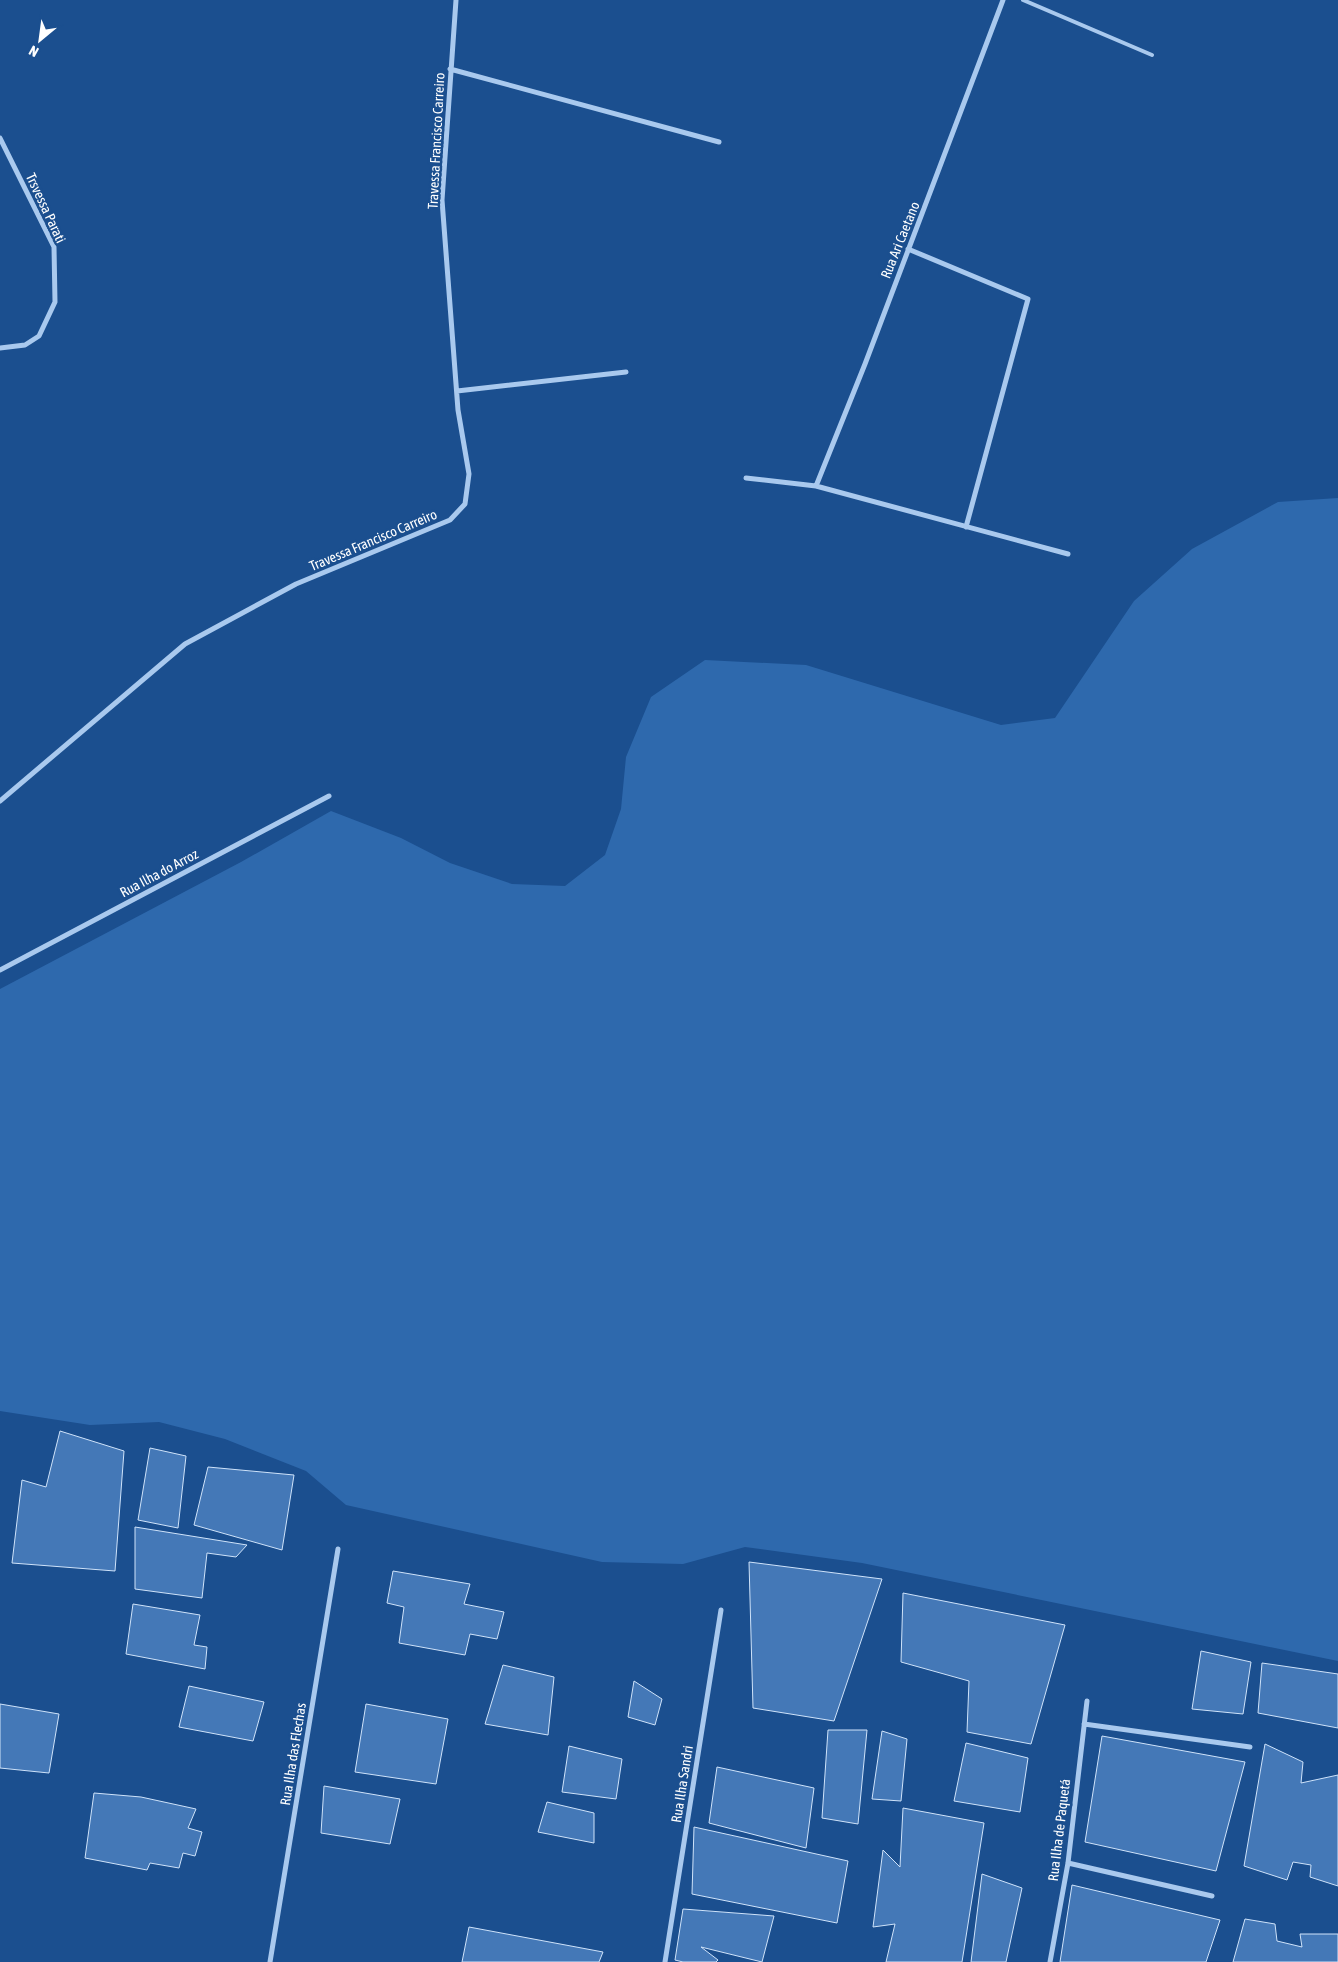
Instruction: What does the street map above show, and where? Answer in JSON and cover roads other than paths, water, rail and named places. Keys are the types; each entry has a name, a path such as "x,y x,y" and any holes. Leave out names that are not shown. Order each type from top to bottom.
{"street":[{"name":"Travessa Francisco Carreiro","path":"0,801 185,644 296,584 450,520 465,504 469,474 457,392 442,200 456,0"},
{"name":"Rua Ari Caetano","path":"816,486 865,364 1003,0"},
{"path":"450,69 719,142"},
{"name":"Trsvessa Parati","path":"0,138 54,247 55,302 39,336 25,345 0,348"},
{"path":"908,249 1028,299 966,527"},
{"path":"457,392 626,372"},
{"path":"746,478 816,486 1068,554"},
{"name":"Rua Ilha do Arroz","path":"0,970 329,796"},
{"name":"Rua Ilha das Flechas","path":"270,1962 338,1550"},
{"name":"Rua Ilha Sandri","path":"665,1962 721,1610"},
{"name":"Rua Ilha de Paquetá","path":"1050,1962 1068,1863 1086,1701"},
{"path":"1084,1724 1250,1747"},
{"path":"1068,1863 1212,1896"}],"lane":[{"path":"1024,0 1152,55"}]}
